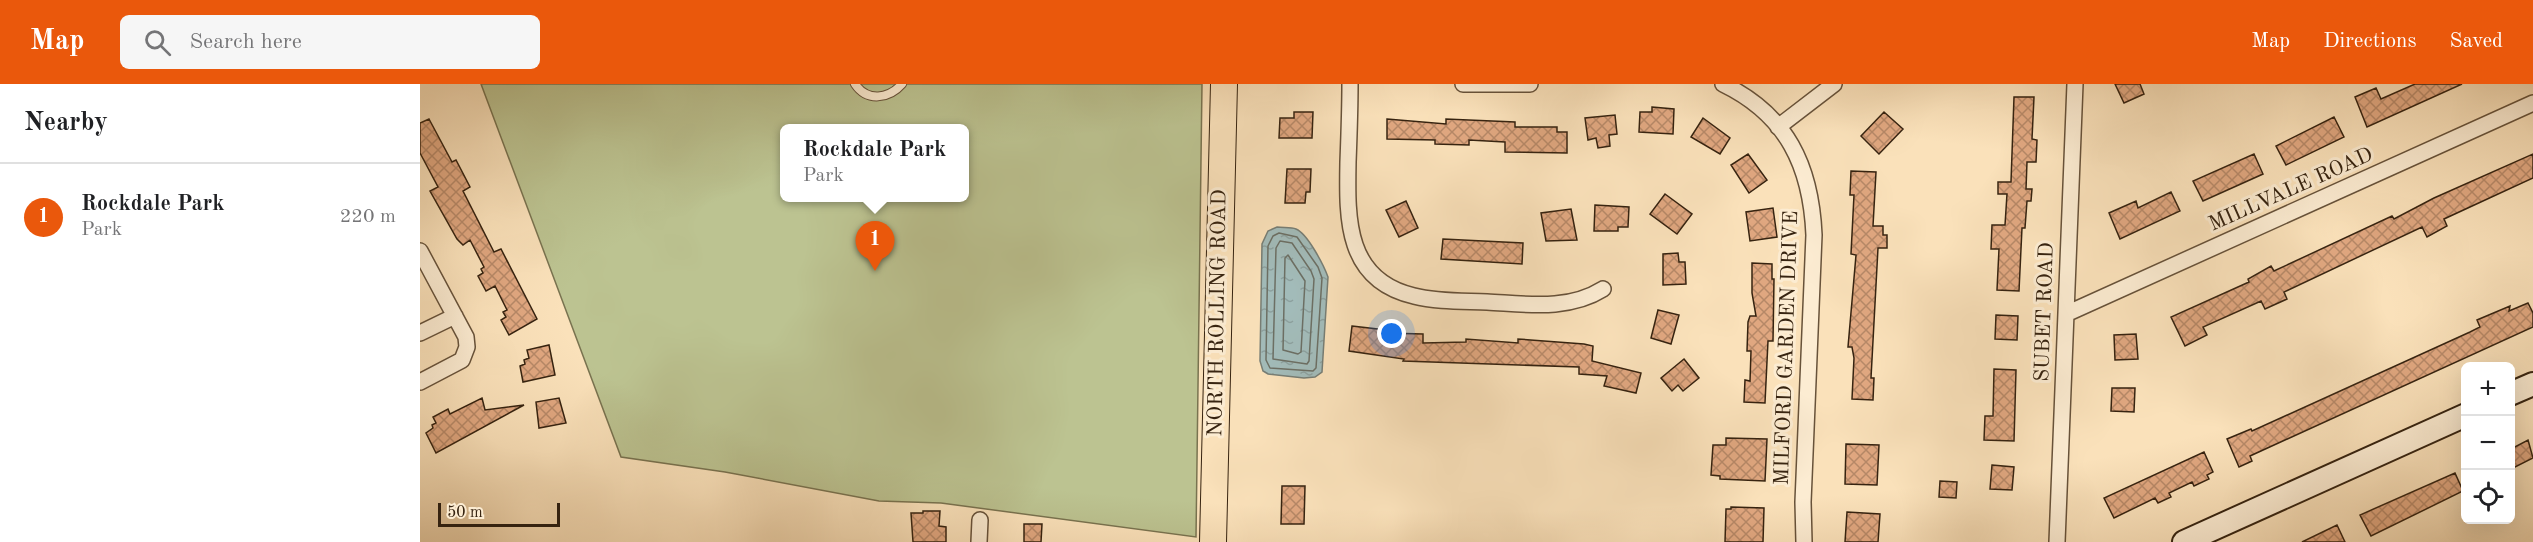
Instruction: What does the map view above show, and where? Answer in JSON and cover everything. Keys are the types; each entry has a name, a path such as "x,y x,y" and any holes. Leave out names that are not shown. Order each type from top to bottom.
{"main road":[{"name":"NORTH ROLLING ROAD","path":"1213,542 1224,84"},
{"path":"2515,392 2533,384"},
{"path":"2184,542 2464,416"}],"street":[{"path":"1350,84 1349,228 1364,262 1379,279 1395,290 1413,296 1470,301 1559,304 1588,298 1603,289"},
{"path":"1464,84 1530,84"},
{"name":"MILFORD GARDEN DRIVE","path":"1723,84 1755,104 1778,127 1803,167 1813,204 1814,235 1803,502 1804,542"},
{"path":"1778,127 1834,84"},
{"name":"SUBET ROAD","path":"2057,542 2075,84"},
{"name":"MILLVALE ROAD","path":"2066,314 2533,103"},
{"path":"420,251 466,337 466,354 456,364 420,382"},
{"path":"420,333 454,316"},
{"path":"979,542 980,520"}],"lane":[{"path":"855,84 864,94 878,97 891,93 902,84"}],"green space":[{"path":"481,84 1202,84 1196,537 941,503 879,501 725,472 621,457"}],"water":[{"path":"1277,227 1294,228 1301,232 1315,251 1328,277 1322,372 1315,377 1268,374 1263,371 1260,361 1262,244 1268,231"}],"building":[{"path":"2115,84 2140,84 2144,94 2124,103"},
{"path":"2415,84 2462,84 2367,127 2355,97 2376,88 2381,99"},
{"path":"2014,97 2034,97 2032,139 2037,140 2036,162 2027,162 2026,189 2032,189 2031,201 2027,201 2025,228 2022,228 2019,291 1997,290 1999,249 1991,249 1992,225 2005,225 2007,194 1998,194 1998,182 2011,182"},
{"path":"1652,107 1674,109 1673,134 1639,132 1640,112 1652,112"},
{"path":"1294,112 1313,112 1312,138 1279,138 1280,118 1294,118"},
{"path":"1884,112 1903,129 1879,154 1861,136"},
{"path":"1615,115 1617,134 1609,135 1610,146 1598,148 1596,138 1588,140 1585,118"},
{"path":"2334,117 2344,137 2286,165 2276,146"},
{"path":"1703,118 1730,138 1720,154 1691,137"},
{"path":"429,119 452,162 456,160 470,187 463,191 494,252 501,249 537,319 509,335 501,320 506,317 503,312 507,310 495,286 486,291 478,276 483,273 481,269 484,267 470,240 463,245 457,239 430,191 438,187 420,153 420,123"},
{"path":"1387,119 1446,124 1446,119 1515,122 1515,127 1557,127 1557,132 1567,132 1567,153 1505,152 1505,142 1469,140 1469,145 1435,144 1435,140 1387,139"},
{"path":"1748,154 1767,180 1749,193 1731,165"},
{"path":"2254,154 2263,174 2203,201 2193,181"},
{"path":"2533,154 2533,178 2444,219 2447,226 2427,237 2422,227 2284,292 2287,299 2265,309 2261,301 2203,327 2207,335 2185,346 2171,317 2249,282 2248,279 2271,266 2274,271 2392,216 2394,219 2434,198"},
{"path":"1287,169 1311,169 1310,192 1306,192 1305,203 1285,203"},
{"path":"1851,171 1876,172 1873,226 1883,226 1883,235 1887,235 1887,248 1878,248 1871,378 1874,378 1873,400 1852,399 1854,358 1852,347 1848,347 1856,255 1851,254 1854,195 1850,195"},
{"path":"2171,192 2180,211 2120,239 2109,213 2136,201 2138,208"},
{"path":"1665,194 1692,214 1677,234 1650,214"},
{"path":"1406,201 1418,228 1399,237 1386,210"},
{"path":"1595,205 1629,207 1628,227 1618,227 1618,231 1594,231"},
{"path":"1773,208 1777,237 1750,241 1746,212"},
{"path":"1571,209 1577,240 1546,241 1541,213"},
{"path":"1443,239 1523,243 1522,264 1441,259"},
{"path":"1678,253 1679,262 1685,262 1686,284 1663,285 1663,254"},
{"path":"1752,263 1772,264 1772,279 1774,279 1773,341 1768,341 1765,403 1744,402 1745,380 1750,381 1751,351 1747,351 1748,322 1750,316 1756,316 1752,293"},
{"path":"2528,303 2533,313 2533,327 2250,456 2252,461 2239,467 2227,439 2251,429 2252,431 2470,332 2480,327 2477,320 2510,306 2509,311"},
{"path":"1658,310 1679,315 1671,344 1651,338"},
{"path":"1996,315 2018,316 2017,340 1995,339"},
{"path":"1352,326 1386,330 1386,333 1423,334 1423,343 1466,342 1466,339 1518,343 1518,339 1584,344 1593,346 1592,361 1641,373 1636,393 1604,386 1607,376 1579,374 1579,367 1403,361 1404,359 1349,351"},
{"path":"2136,334 2138,359 2115,360 2114,335"},
{"path":"549,345 555,375 523,382 520,366 525,364 524,360 529,358 527,350"},
{"path":"1684,359 1699,378 1683,391 1678,385 1672,391 1661,378"},
{"path":"1994,369 2016,370 2014,441 1984,440 1985,416 1993,416"},
{"path":"2112,388 2135,388 2134,412 2111,411"},
{"path":"482,398 485,410 524,405 436,453 426,433 436,423 433,417 448,409 450,414"},
{"path":"559,398 566,423 539,428 536,402"},
{"path":"1726,438 1767,439 1765,481 1720,479 1720,476 1711,475 1713,445 1726,445"},
{"path":"2528,440 2533,458 2515,467 2515,447"},
{"path":"1846,444 1879,445 1877,485 1845,484"},
{"path":"2204,452 2213,472 2207,475 2209,479 2194,486 2192,482 2169,493 2171,497 2158,503 2155,498 2114,518 2104,498"},
{"path":"1992,465 2014,467 2012,490 1990,489"},
{"path":"2455,473 2461,486 2461,492 2371,536 2360,515"},
{"path":"1940,481 1957,482 1956,498 1939,497"},
{"path":"1282,486 1305,486 1304,524 1281,524"},
{"path":"1731,507 1764,508 1763,542 1725,542 1726,509 1731,509"},
{"path":"923,511 940,511 939,526 946,527 946,542 913,542 911,513 923,513"},
{"path":"1847,512 1880,514 1878,542 1845,542"},
{"path":"1024,524 1042,524 1041,542 1024,542"},
{"path":"2337,525 2345,542 2302,542"}],"place":[{"name":"Rockdale Park","path":"875,271"}]}
